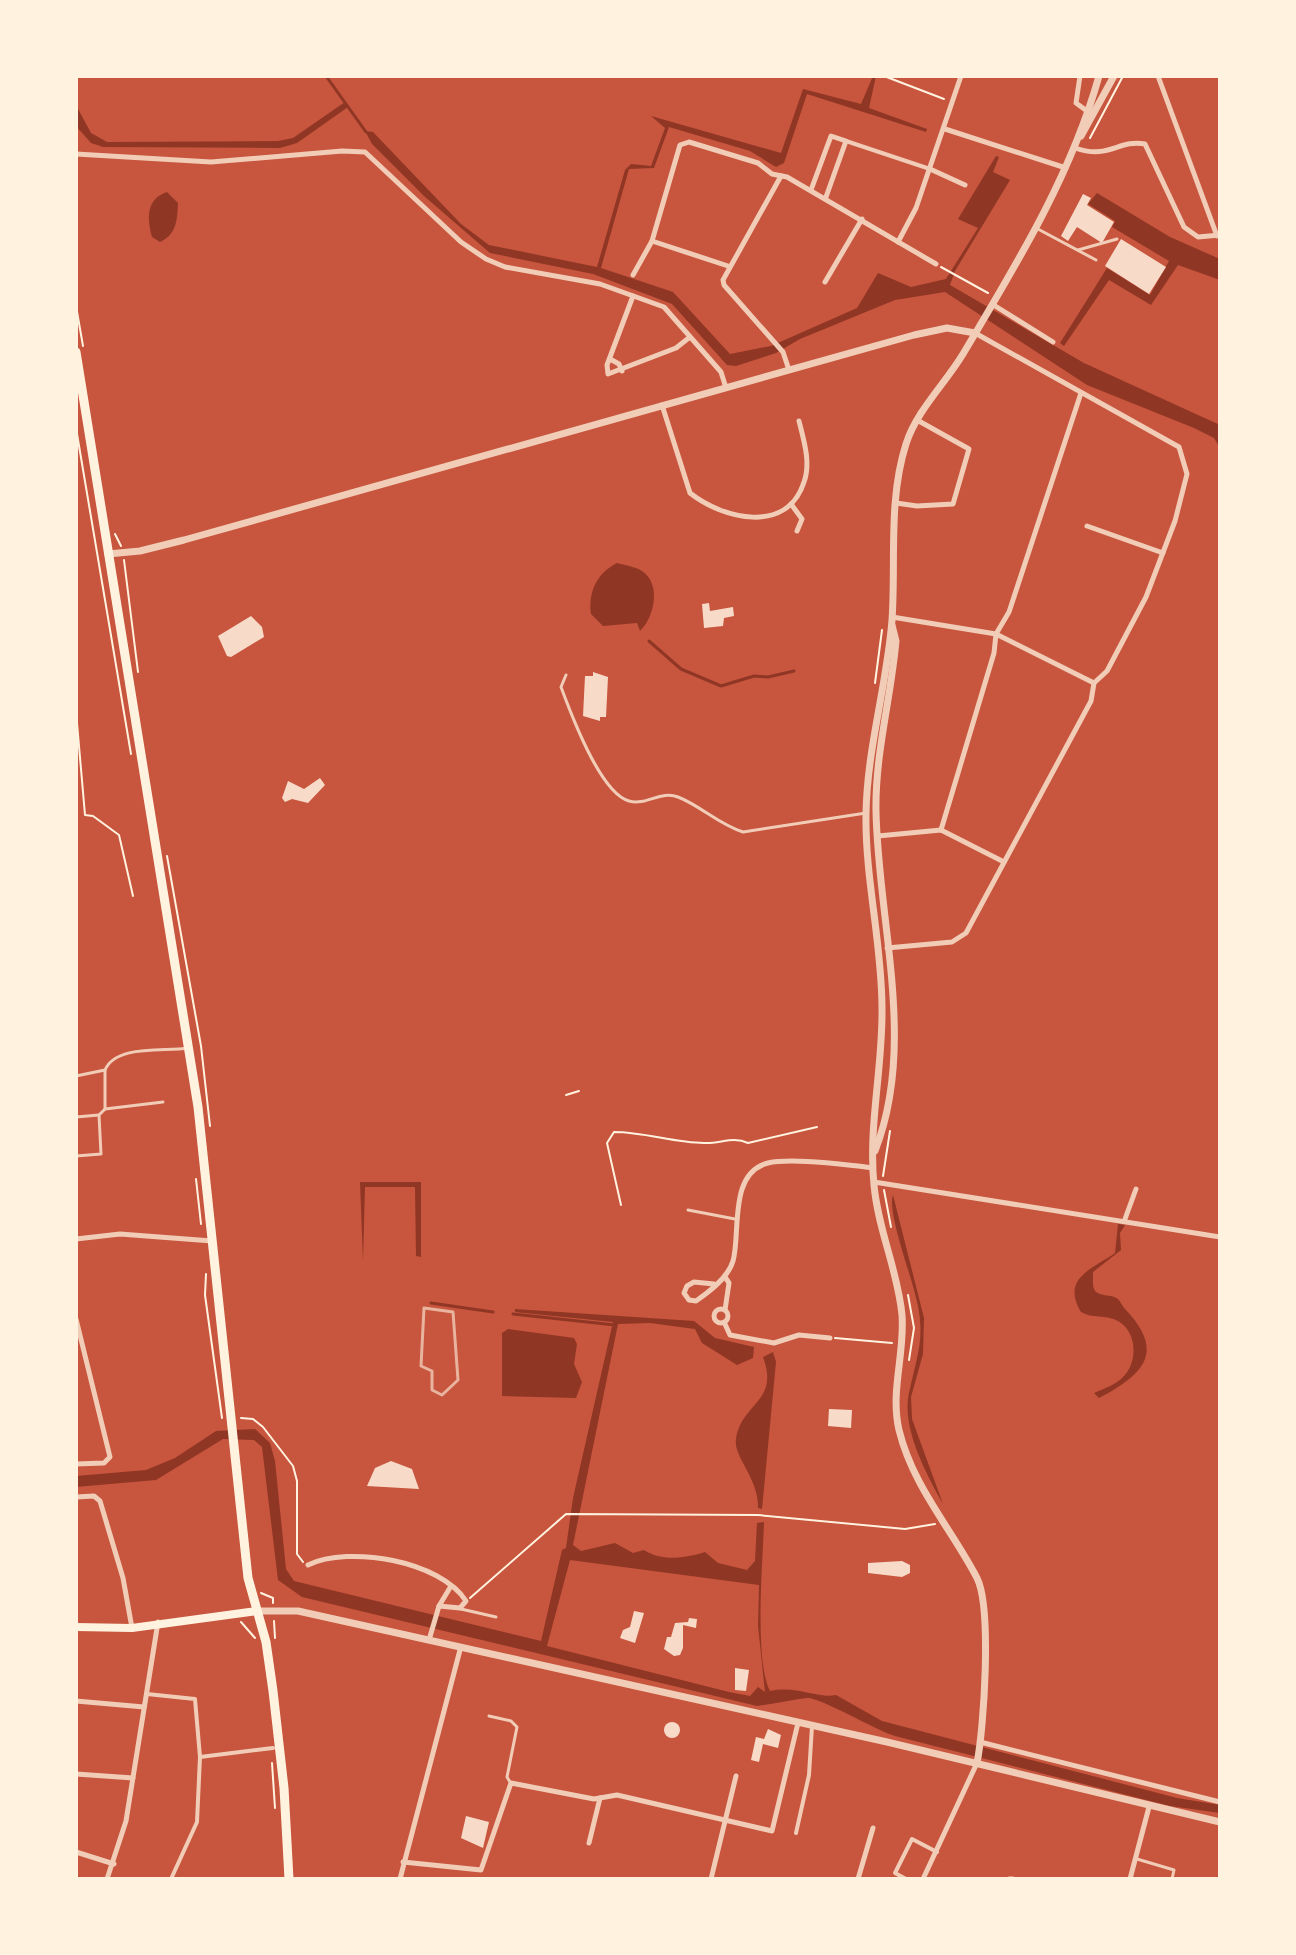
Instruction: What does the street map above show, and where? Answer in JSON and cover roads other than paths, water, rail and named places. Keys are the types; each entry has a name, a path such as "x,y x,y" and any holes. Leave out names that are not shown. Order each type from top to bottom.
{"main road":[{"path":"76,352 198,1107 208,1240 248,1578 266,1642 278,1727 289,1879"},
{"path":"76,1627 132,1628 158,1622 257,1611"}],"street":[{"path":"898,242 916,208 961,76"},
{"path":"1080,76 1076,103 1091,113"},
{"path":"1091,113 1099,76"},
{"path":"874,1154 882,1132 891,1072 894,1011 867,838 866,813 871,738 892,620 896,503 905,446 917,420 975,333 1036,228 1091,113 1114,76"},
{"path":"1075,148 1106,154 1134,143 1145,144 1184,227 1198,237 1219,236 1158,76"},
{"path":"945,129 1066,168"},
{"path":"811,190 831,136 930,169 965,185"},
{"path":"826,197 846,141"},
{"path":"633,275 652,241 680,145 684,142 758,163 826,197 936,264"},
{"path":"76,154 211,162 365,152 461,242 486,259 505,267 577,278 664,307 721,372 726,388"},
{"path":"781,176 728,266 724,285 783,352 789,370"},
{"path":"825,282 862,219"},
{"path":"652,241 728,266"},
{"path":"633,296 610,359 608,374 676,348 690,337"},
{"path":"993,300 1053,342"},
{"path":"108,554 140,551 184,540 931,331 958,328 975,333 1182,451 1187,474 1163,553 1124,642 1107,671 1094,683 1091,701 969,928 957,940 884,949"},
{"path":"610,359 619,364 622,371"},
{"path":"941,830 994,653 996,634 1009,612 1081,393"},
{"path":"662,405 690,493 719,512 742,519 791,504 805,481 807,460 799,421"},
{"path":"896,503 917,506 953,504 969,449 917,420"},
{"path":"791,504 802,519 797,531"},
{"path":"1087,526 1163,553"},
{"path":"892,620 996,634 1094,683"},
{"path":"892,620 896,641 876,812 884,949 873,1182 880,1231 902,1312 902,1343 895,1391 898,1425 920,1485 980,1583 985,1641 978,1760 923,1879"},
{"path":"866,813 876,812"},
{"path":"867,838 941,830 1004,862"},
{"path":"714,1284 694,1282 687,1286 684,1293 689,1300 696,1301 725,1277 732,1262 735,1219 750,1175 766,1164 873,1168"},
{"path":"873,1182 1125,1219 1220,1237"},
{"path":"1125,1219 1136,1189"},
{"path":"76,1239 120,1234 208,1240"},
{"path":"724,1322 728,1317 725,1310 729,1283 725,1277"},
{"path":"724,1322 716,1320 715,1314 718,1310 725,1310"},
{"path":"76,1319 110,1457 104,1463 76,1464"},
{"path":"724,1322 730,1335 761,1343 774,1343 799,1335 830,1338"},
{"path":"76,1497 94,1496 100,1501 123,1578 132,1628"},
{"path":"308,1565 321,1559 360,1556 428,1572 459,1589 466,1601 460,1608 438,1610"},
{"path":"429,1642 438,1610 451,1586"},
{"path":"257,1611 298,1611 460,1650 978,1760 1149,1807 1220,1822"},
{"path":"107,1879 126,1821 158,1622"},
{"path":"400,1879 460,1650"},
{"path":"147,1694 195,1699 200,1757 197,1822 171,1879"},
{"path":"76,1701 144,1707"},
{"path":"403,1862 481,1870 511,1783 600,1798 617,1795 772,1831 798,1723"},
{"path":"796,1833 809,1775 812,1726"},
{"path":"980,1745 1220,1802"},
{"path":"200,1757 273,1748"},
{"path":"76,1774 133,1778"},
{"path":"711,1879 736,1776"},
{"path":"589,1843 600,1798"},
{"path":"1130,1879 1149,1807"},
{"path":"858,1879 873,1828"},
{"path":"906,1879 895,1873 912,1839 937,1852"},
{"path":"76,1852 114,1864"}],"lane":[{"path":"1036,228 1096,260"},
{"path":"1078,250 1117,239"},
{"path":"566,675 561,687 589,753 613,790 626,801 638,803 664,795 677,796 724,826 743,832 866,813"},
{"path":"105,1109 105,1070 109,1061 121,1055 189,1048"},
{"path":"76,1076 105,1070"},
{"path":"76,1117 99,1115 105,1109 163,1102"},
{"path":"76,1156 101,1154 99,1115"},
{"path":"688,1210 735,1219"},
{"path":"460,1608 496,1617"},
{"path":"489,1716 511,1721 517,1727 507,1777 511,1783"},
{"path":"1136,1859 1174,1870 1172,1879"}],"waterway":[{"path":"326,76 366,132"},
{"path":"649,641 681,669 721,686 754,676 768,677 794,671"},
{"path":"431,1303 493,1312"},
{"path":"513,1314 615,1325"}],"railway":[{"path":"424,1308 453,1312 458,1380 442,1395 432,1390 432,1371 421,1366 424,1308"}]}
